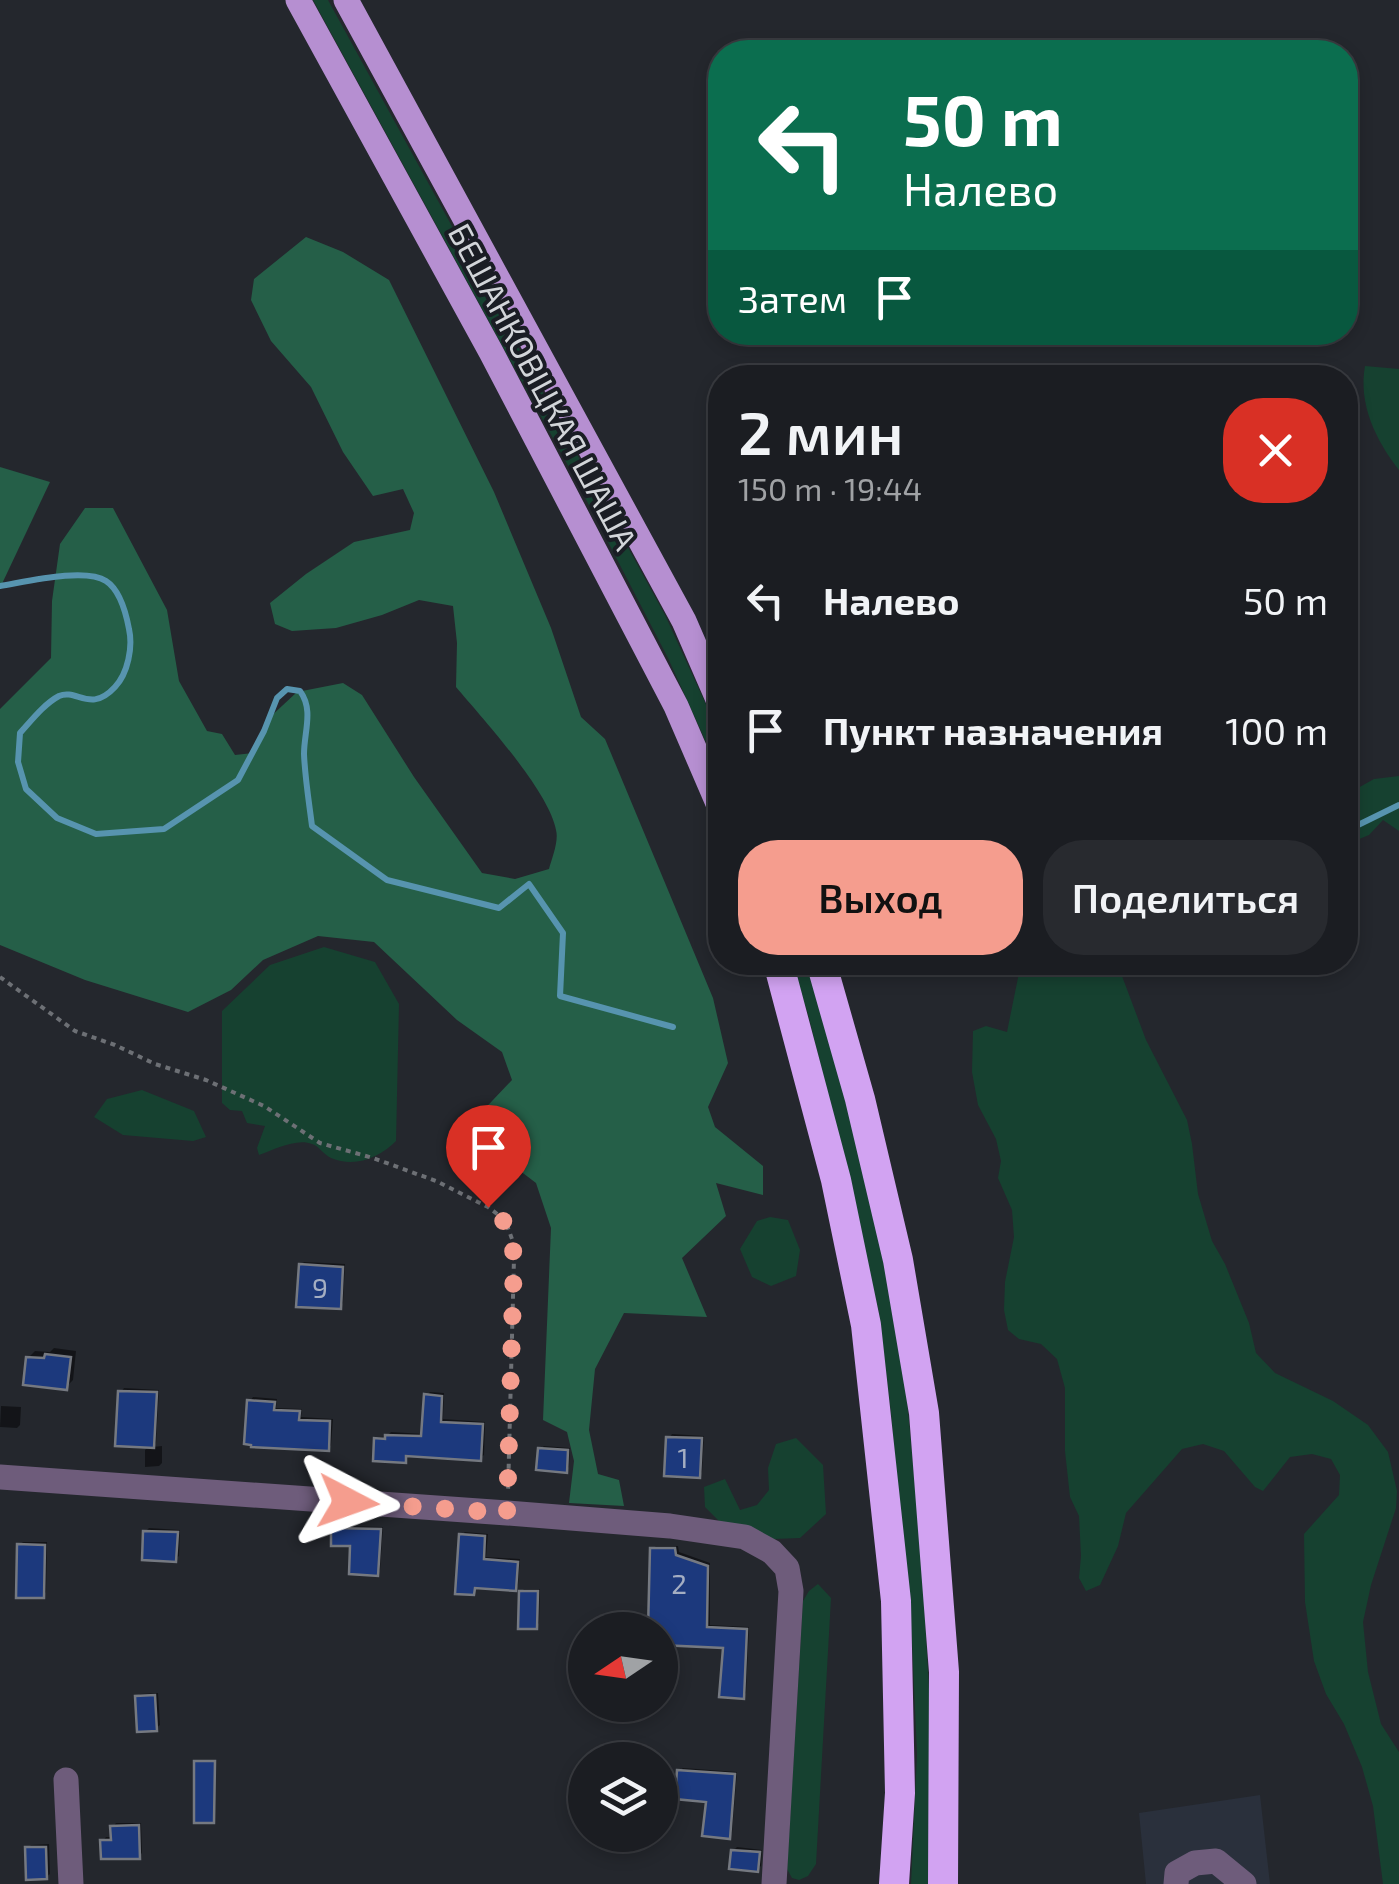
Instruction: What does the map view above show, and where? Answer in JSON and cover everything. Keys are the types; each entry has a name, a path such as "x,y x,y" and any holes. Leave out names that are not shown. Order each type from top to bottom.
{"highway":[{"path":"781,975 836,1180 866,1325 896,1601 900,1793 894,1884"},
{"path":"825,975 860,1100 898,1260 924,1413 944,1672 943,1884"}],"main road":[{"name":"БЕШАНКОВІЦКАЯ ШАША","path":"298,0 491,352 676,706 708,780"},
{"name":"БЕШАНКОВІЦКАЯ ШАША","path":"346,0 684,621 708,676"}],"street":[{"path":"0,1477 507,1513 745,1536 772,1552 787,1568 791,1591 774,1884"},
{"path":"66,1780 71,1884"},
{"path":"1176,1884 1177,1873 1195,1862 1216,1861 1244,1884"}],"path":[{"path":"0,977 75,1031 264,1106 320,1143 436,1181 505,1220 514,1258 507,1513"}],"shaded area":[{"path":"1260,1795 1270,1884 1146,1884 1139,1813"}],"green space":[{"path":"313,0 328,0 665,615 708,709 708,746 668,658 577,482"},
{"path":"306,237 343,252 389,280 494,492 551,628 581,717 605,739 713,998 728,1063 708,1107 715,1127 763,1166 763,1195 716,1183 726,1216 682,1258 707,1317 624,1313 595,1369 589,1430 598,1474 619,1480 624,1506 569,1503 574,1461 567,1432 543,1420 551,1228 536,1183 490,1148 475,1119 512,1080 502,1052 457,1020 374,942 318,936 263,960 231,990 188,1012 85,980 0,945 0,709 51,658 52,601 60,544 85,508 113,508 167,610 179,681 207,731 222,734 235,755 253,753 268,719 297,692 343,683 362,695 482,873 515,879 549,869 557,839 551,814 514,756 456,687 453,606 419,600 336,628 292,631 275,624 270,603 306,574 354,542 410,530 414,513 403,489 373,496 343,452 311,387 271,341 251,300 254,279"},
{"path":"1365,366 1399,369 1399,470 1371,421 1364,394"},
{"path":"0,467 50,482 0,588"},
{"path":"1399,776 1399,831 1383,820 1369,835 1358,840 1358,788 1374,779"},
{"path":"324,947 375,962 399,1004 396,1141 374,1156 349,1162 331,1158 315,1145 299,1142 259,1155 257,1148 265,1126 247,1123 242,1111 230,1110 222,1103 222,1011 270,965"},
{"path":"795,975 810,975 844,1088 890,1283 905,1378 921,1550 931,1723 929,1884 911,1884 917,1754 912,1641 879,1313 808,1014"},
{"path":"1019,975 1122,975 1146,1040 1187,1120 1198,1194 1212,1241 1249,1323 1256,1353 1275,1373 1333,1401 1368,1425 1388,1452 1397,1491 1396,1508 1363,1622 1368,1672 1381,1724 1399,1752 1399,1884 1383,1884 1373,1806 1362,1767 1314,1661 1305,1602 1304,1534 1339,1495 1340,1475 1331,1459 1312,1454 1290,1457 1263,1491 1224,1451 1203,1444 1182,1449 1126,1513 1118,1546 1100,1585 1086,1591 1079,1578 1079,1516 1070,1497 1065,1451 1065,1388 1057,1359 1041,1344 1019,1339 1008,1330 1004,1310 1014,1237 1012,1210 998,1178 1001,1161 996,1139 978,1105 972,1072 973,1031 986,1026 1007,1032"},
{"path":"142,1090 194,1111 206,1137 193,1141 123,1135 94,1117 107,1099"},
{"path":"770,1217 788,1220 800,1250 796,1276 771,1286 752,1277 740,1249 757,1221"},
{"path":"796,1438 823,1465 826,1514 800,1538 773,1539 723,1525 705,1507 704,1487 725,1479 740,1510 757,1505 769,1490 768,1468 776,1444"},
{"path":"818,1584 831,1598 816,1864 808,1876 799,1880 792,1878 787,1869 803,1601"}],"building":[{"path":"299,1264 343,1267 341,1309 296,1307"},
{"path":"45,1354 71,1357 67,1390 23,1385 26,1357 44,1358"},
{"path":"118,1391 157,1392 154,1448 115,1446"},
{"path":"424,1394 442,1396 441,1422 483,1424 481,1461 406,1456 406,1463 373,1461 374,1438 421,1436"},
{"path":"247,1400 275,1402 274,1410 300,1411 299,1420 330,1421 329,1451 244,1444"},
{"path":"666,1437 702,1438 700,1478 664,1476"},
{"path":"538,1448 568,1450 567,1473 536,1470"},
{"path":"331,1528 381,1529 378,1576 349,1574 350,1546 331,1546"},
{"path":"143,1531 178,1532 176,1562 142,1560"},
{"path":"459,1534 485,1536 484,1559 518,1562 516,1591 475,1588 474,1595 455,1594"},
{"path":"17,1544 45,1545 44,1598 16,1598"},
{"path":"650,1548 675,1548 676,1555 708,1566 707,1627 747,1629 744,1699 719,1697 723,1648 678,1646 678,1612 648,1612"},
{"path":"519,1591 538,1591 537,1629 518,1629"},
{"path":"155,1695 157,1731 137,1732 135,1696"},
{"path":"194,1761 215,1761 214,1823 194,1823"},
{"path":"678,1770 735,1774 730,1839 702,1836 706,1802 678,1799"},
{"path":"139,1825 140,1859 101,1859 100,1840 111,1840 110,1826"},
{"path":"25,1847 46,1847 47,1879 26,1880"},
{"path":"731,1850 760,1852 758,1872 729,1869"}],"waterway":[{"path":"0,586 54,577 96,577 115,590 126,616 130,652 115,687 98,699 59,696 20,733 18,762 26,789 57,818 96,834 164,829 238,780 277,698 287,689 300,691 307,713 304,754 312,826 387,880 499,908 529,884 563,933 560,996 673,1027"},
{"path":"1358,825 1399,805"}],"route":[{"path":"348,1502 507,1513 514,1258 505,1220 488,1207"}]}
